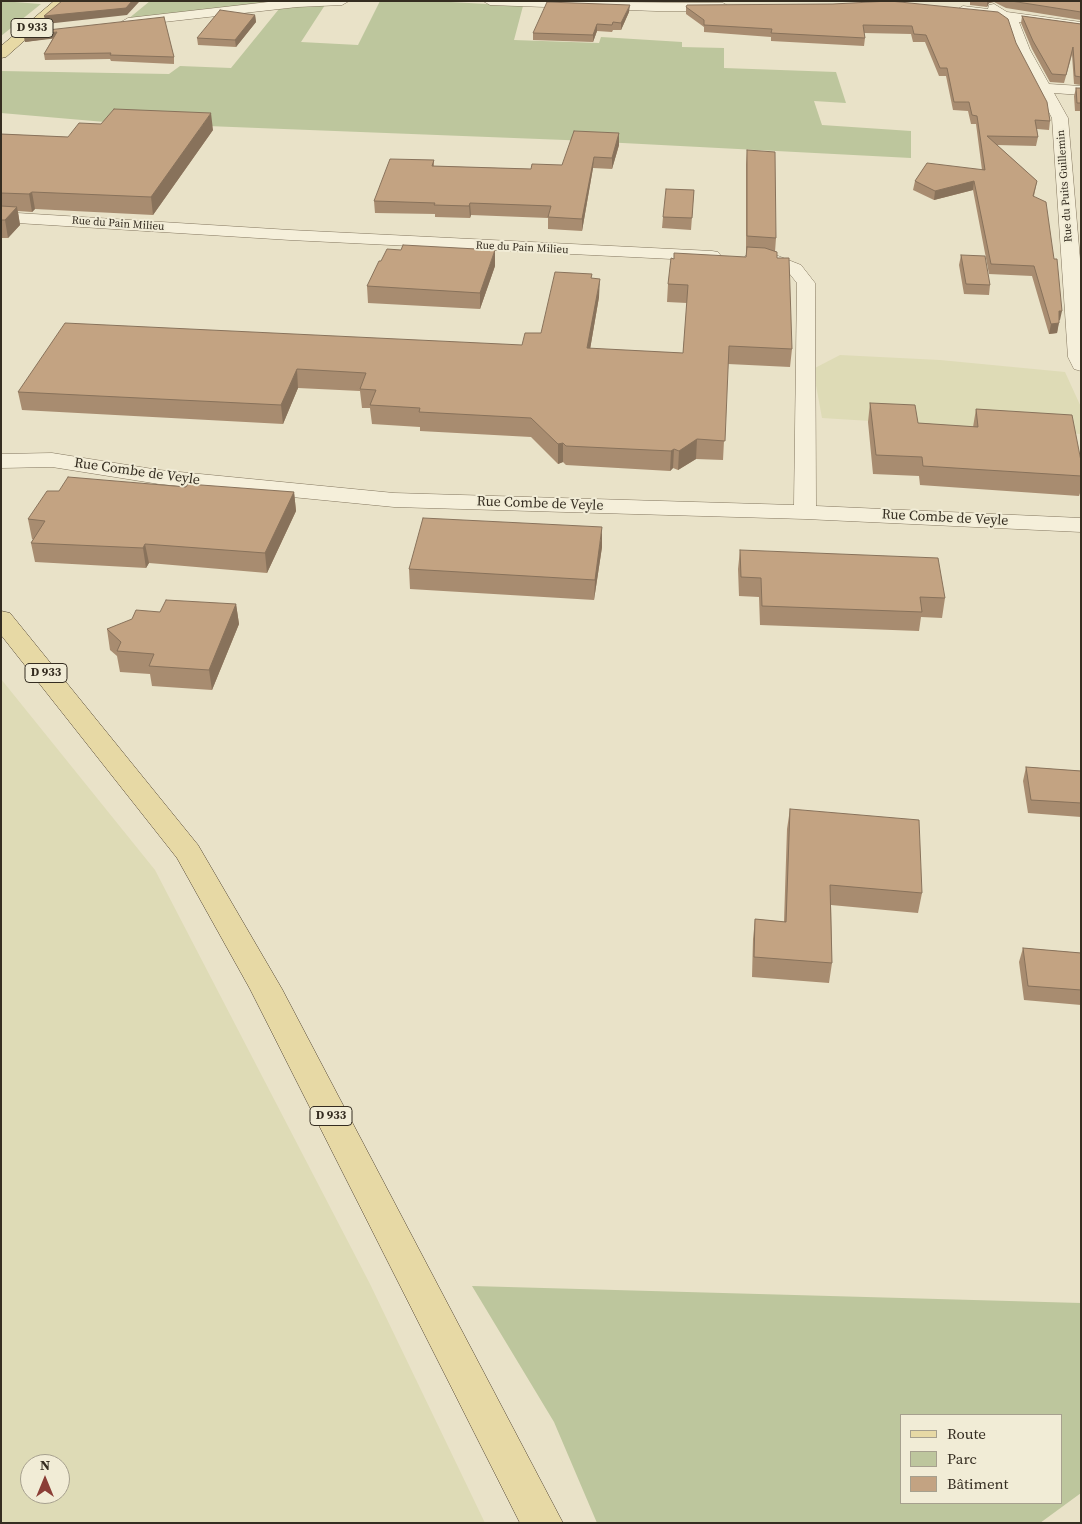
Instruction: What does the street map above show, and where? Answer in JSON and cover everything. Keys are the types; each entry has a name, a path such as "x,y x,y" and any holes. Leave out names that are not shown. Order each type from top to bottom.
{"main road":[{"name":"D 933","path":"5,48 27,32 62,1"},
{"name":"D 933","path":"1,618 188,852 270,998 542,1523"}],"street":[{"path":"114,23 342,1"},
{"path":"490,1 656,7 734,7"},
{"name":"Rue du Puits Guillemin","path":"986,1 1014,24 1023,50 1060,118 1080,360"},
{"path":"947,8 1081,26"},
{"path":"27,32 46,30"},
{"path":"1045,88 1081,91"},
{"name":"Rue du Pain Milieu","path":"1,217 300,236 767,258 795,269 806,282 805,512"},
{"name":"Rue Combe de Veyle","path":"1,461 52,460 159,477 394,500 805,512 1081,525"}],"shaded area":[{"path":"840,355 940,360 1065,372 1081,407 1081,434 822,418 813,369"},
{"path":"1,679 155,870 370,1284 485,1523 1,1523"}],"green space":[{"path":"1,1 41,4 1,36"},
{"path":"150,1 285,1 128,19"},
{"path":"380,1 433,1 523,6 514,40 599,43 601,37 682,42 682,47 724,48 724,68 836,72 846,103 814,101 822,125 911,131 911,158 565,140 105,122 1,113 1,71 169,74 180,66 231,68 279,9 297,7 325,5 301,42 358,45"},
{"path":"472,1286 1081,1303 1081,1493 1040,1523 597,1523 554,1422"}],"building":[{"path":"62,1 132,1 126,8 44,16"},
{"path":"890,1 998,12 1008,19 1016,43 1047,102 1050,121 1035,120 1038,137 987,136 1037,181 1033,196 1046,202 1054,259 1057,259 1062,311 1059,311 1059,323 1051,324 1034,266 991,264 974,181 935,191 915,181 927,163 985,170 977,116 972,115 969,102 954,102 947,68 940,68 926,35 914,34 912,26 863,25 865,38 771,33 772,29 704,25 704,20 686,7 687,5 833,4"},
{"path":"1011,1 1081,1 1081,12"},
{"path":"547,2 630,5 621,23 613,22 612,25 597,24 593,35 533,33"},
{"path":"220,10 255,15 235,40 197,38"},
{"path":"1022,16 1081,24 1081,77 1075,76 1073,47 1066,75 1052,74 1033,41"},
{"path":"164,17 174,57 110,55 111,53 44,54 57,32 24,36 30,32"},
{"path":"1076,88 1081,88 1081,103 1077,103"},
{"path":"114,109 211,113 151,197 32,192 29,194 1,193 1,134 68,137 79,123 101,124"},
{"path":"574,131 619,133 612,158 594,157 582,219 548,217 551,206 470,203 469,206 374,201 390,159 434,160 432,166 531,169 532,164 562,165"},
{"path":"747,150 775,152 776,238 747,236"},
{"path":"666,189 694,190 692,218 663,217"},
{"path":"1,206 17,207 5,220 1,220"},
{"path":"403,245 495,250 480,293 367,286 387,249 401,250"},
{"path":"747,247 765,248 777,252 777,258 789,258 792,349 729,346 725,441 697,439 679,451 674,449 671,451 566,446 563,443 558,444 531,418 419,412 420,408 370,405 376,390 360,389 366,373 297,369 281,405 18,392 65,323 522,345 525,333 541,333 555,272 592,274 591,278 600,279 587,348 683,353 688,285 668,284 671,258 674,259 674,253 746,257"},
{"path":"961,255 985,256 990,285 966,284"},
{"path":"870,403 915,405 918,423 978,427 976,409 1072,415 1081,461 1081,476 923,466 922,457 876,455"},
{"path":"68,477 186,487 188,484 294,492 265,553 145,544 143,548 31,543 45,521 28,519 47,491 59,491"},
{"path":"423,518 602,527 595,580 409,569"},
{"path":"740,550 938,558 945,598 920,597 922,612 762,606 761,578 741,577"},
{"path":"166,600 236,604 209,670 149,666 154,654 117,651 121,642 107,629 132,619 136,610 160,612"},
{"path":"1026,767 1081,771 1081,803 1031,800"},
{"path":"790,809 919,820 922,893 830,885 832,963 754,957 755,919 786,922"},
{"path":"1023,948 1081,953 1081,990 1028,986"}]}
